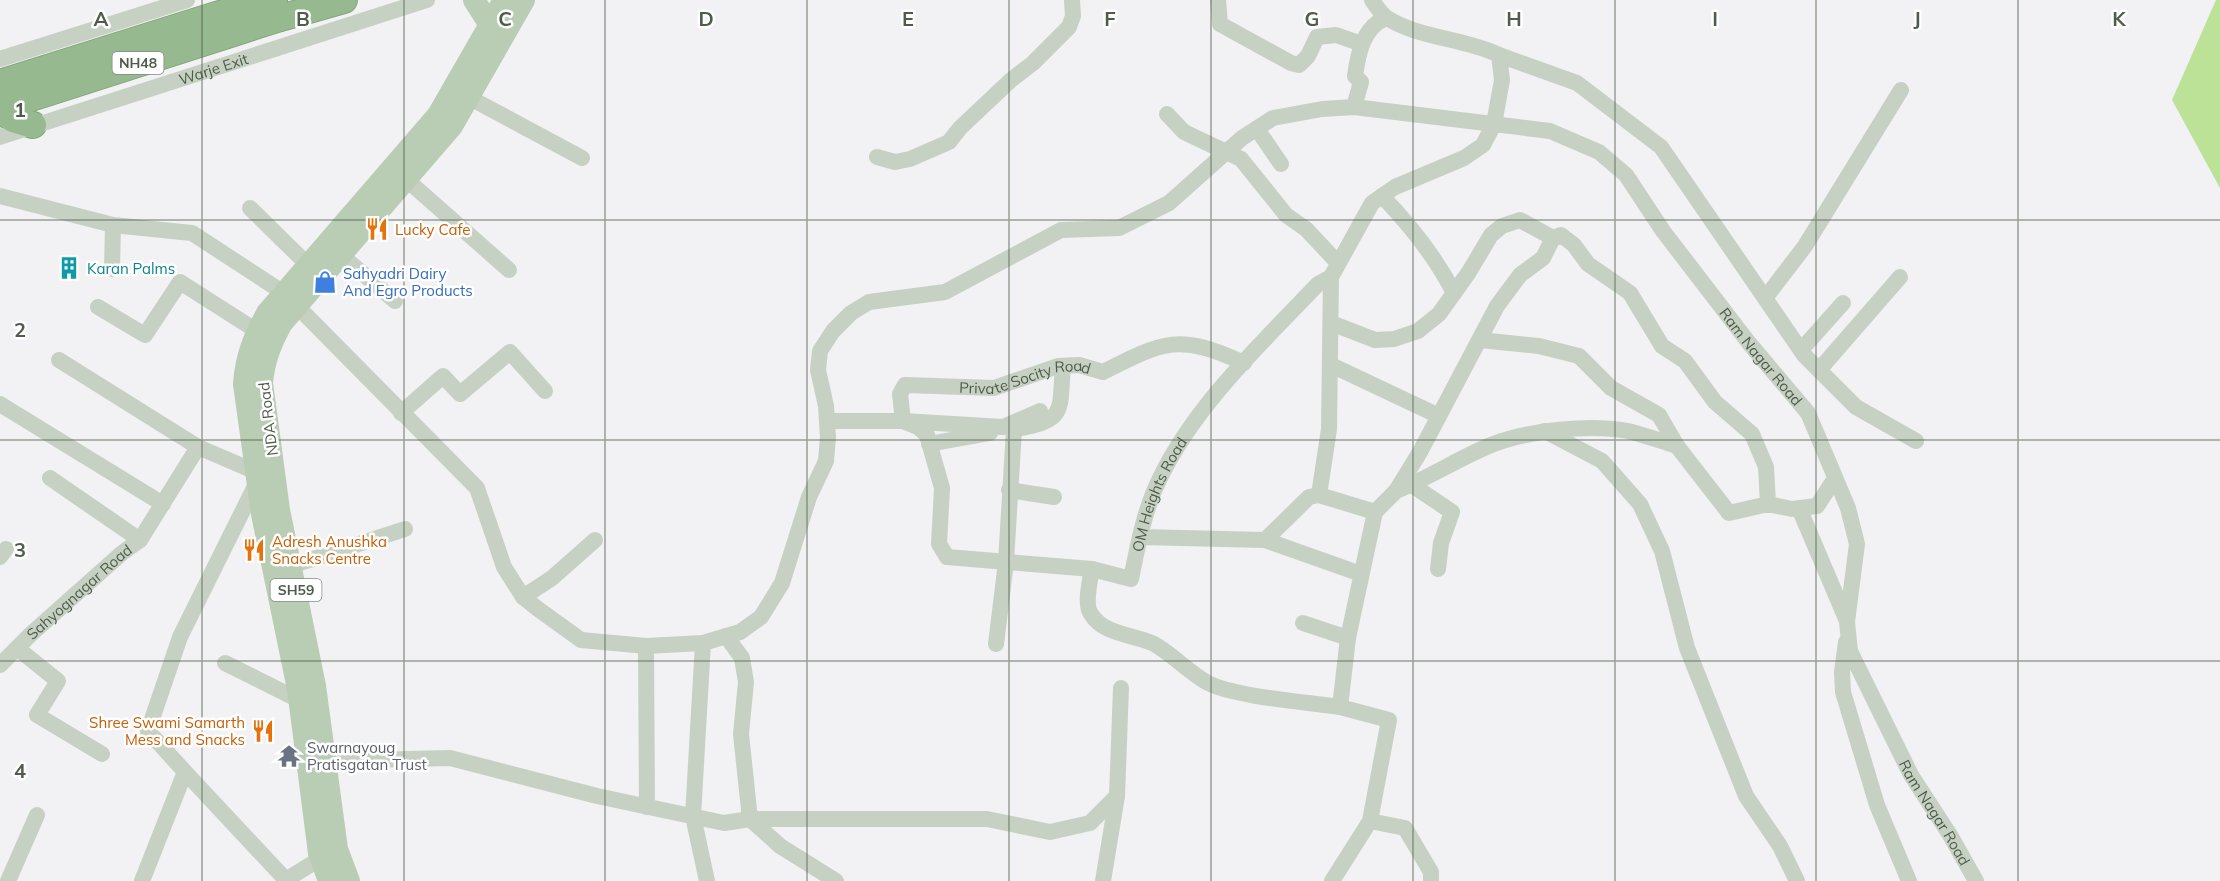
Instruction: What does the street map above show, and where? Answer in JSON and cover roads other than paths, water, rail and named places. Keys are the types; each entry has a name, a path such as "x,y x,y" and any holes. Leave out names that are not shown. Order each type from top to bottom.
{"highway":[{"name":"NH48","path":"0,83 269,8 344,0"},
{"name":"NH48","path":"0,109 269,8"},
{"path":"0,109 13,119 33,125"}],"main road":[{"path":"474,0 490,25"},
{"name":"SH59","path":"290,300 308,266 438,115 504,0"},
{"name":"NDA Road","path":"349,881 329,853 299,700 262,475 244,384 248,355 267,313 290,300 341,255 439,143 470,98 524,0"},
{"name":"NDA Road","path":"290,300 282,323 267,352 263,367 262,475 291,566 315,686 325,761 329,881"}],"street":[{"path":"0,59 187,0"},
{"name":"Warje Exit","path":"0,137 427,0"},
{"path":"877,157 895,162 910,159 949,142 960,128 1011,80 1034,63 1070,27 1073,16 1072,0"},
{"path":"1218,0 1220,24 1291,63 1299,64 1308,56 1317,37 1336,36 1362,44"},
{"path":"1372,0 1386,18 1423,33 1479,45 1499,55 1576,83 1661,147 1801,350 1856,407 1916,441"},
{"path":"1354,107 1361,82 1355,76 1362,44 1375,22 1386,18"},
{"path":"1319,495 1329,429 1330,323 1335,270 1350,248 1369,208 1382,195 1395,187 1464,158 1483,145 1494,124 1502,80 1499,55"},
{"path":"1766,297 1806,246 1901,90"},
{"path":"470,98 582,158"},
{"name":"Ram Nagar Road","path":"523,597 581,640 646,646 703,643 740,632 762,618 782,582 801,518 826,461 827,421 818,370 820,351 832,331 868,302 945,292 1061,230 1119,228 1147,216 1169,203 1225,153 1273,118 1322,109 1354,107 1550,131 1574,139 1599,152 1626,174 1663,231 1749,343 1808,413 1834,480 1848,508 1857,544 1847,630 1850,651 1911,775 1950,835 1976,881"},
{"path":"1167,114 1184,132 1241,159 1286,215 1306,229 1335,270"},
{"path":"1257,129 1281,164"},
{"path":"407,180 509,270"},
{"path":"1382,195 1409,224 1439,263 1454,293"},
{"path":"0,196 113,225 192,233 290,300 477,488 504,567 523,597 552,578 595,540"},
{"path":"250,208 308,266"},
{"path":"1330,323 1375,340 1394,339 1418,331 1439,314 1491,235 1502,226 1520,220 1553,238"},
{"path":"112,269 113,225"},
{"path":"1340,707 1348,638 1375,512 1396,491 1439,416 1497,306 1520,275 1543,258 1553,238 1561,235 1574,245 1588,264 1630,293 1662,346 1685,362 1714,402 1752,434 1766,467 1768,504"},
{"path":"341,255 395,301"},
{"name":"OM Heights Road","path":"929,444 942,488 939,544 947,557 1092,569 1131,579 1144,518 1159,479 1180,443 1244,363 1318,284 1335,270"},
{"path":"1819,370 1900,277"},
{"path":"98,307 145,335 180,282 257,331"},
{"path":"1801,350 1843,303"},
{"path":"1479,340 1539,346 1579,356 1611,388 1659,416 1677,446 1729,513 1768,504 1799,508 1817,506 1834,480"},
{"name":"Private Socity Road","path":"903,421 900,394 905,386 994,388 1063,366 1079,365 1103,372 1146,350 1170,343 1213,348 1244,363"},
{"path":"401,413 443,376 460,394 510,352 545,391"},
{"path":"59,360 198,447 262,475 180,637 148,731 285,881 329,853"},
{"path":"1331,365 1439,416"},
{"path":"903,421 918,427 927,435 929,444 1044,424 1055,418 1060,408 1063,366"},
{"path":"0,404 163,504"},
{"path":"827,421 903,421 1003,427 1040,411"},
{"path":"996,644 1006,562 1014,429"},
{"path":"1396,491 1490,446 1521,434 1545,431 1627,431 1677,446"},
{"path":"1545,431 1602,461 1640,504 1662,551 1687,648 1746,796 1780,846 1797,881"},
{"name":"Sahyognagar Road","path":"0,665 122,553 140,540 198,447"},
{"path":"50,478 140,540"},
{"path":"1412,484 1452,512 1441,543 1438,569"},
{"path":"1009,490 1054,497"},
{"path":"1265,540 1309,497 1319,495 1375,512"},
{"path":"1799,508 1847,630 1842,672 1843,692 1877,805 1909,881"},
{"path":"291,566 405,529"},
{"path":"1140,537 1265,540 1361,574"},
{"path":"1092,569 1088,605 1090,613 1101,624 1126,637 1152,643 1181,666 1211,684 1255,695 1340,707 1389,720 1370,821 1332,881"},
{"path":"1303,623 1348,638"},
{"path":"726,636 742,658 746,682 741,734 750,819 780,846 836,881"},
{"path":"703,643 693,816 707,881"},
{"path":"646,646 648,807"},
{"path":"17,648 58,681 37,715 102,754"},
{"path":"225,663 299,700"},
{"path":"1103,881 1117,796 1121,688"},
{"path":"325,761 450,758 648,807 724,823 750,819 987,819 1050,832 1090,823 1117,796"},
{"path":"142,881 185,772"},
{"path":"8,881 37,815"},
{"path":"1370,821 1405,828 1431,872 1431,881"}],"place":[{"name":"Lucky Cafe","path":"377,229"},
{"name":"Karan Palms","path":"69,268"},
{"name":"Sahyadri Dairy And Egro Products","path":"325,282"},
{"name":"Adresh Anushka Snacks Centre","path":"254,550"},
{"name":"Shree Swami Samarth Mess and Snacks","path":"263,731"},
{"name":"Swarnayoug Pratisgatan Trust","path":"289,756"}]}
